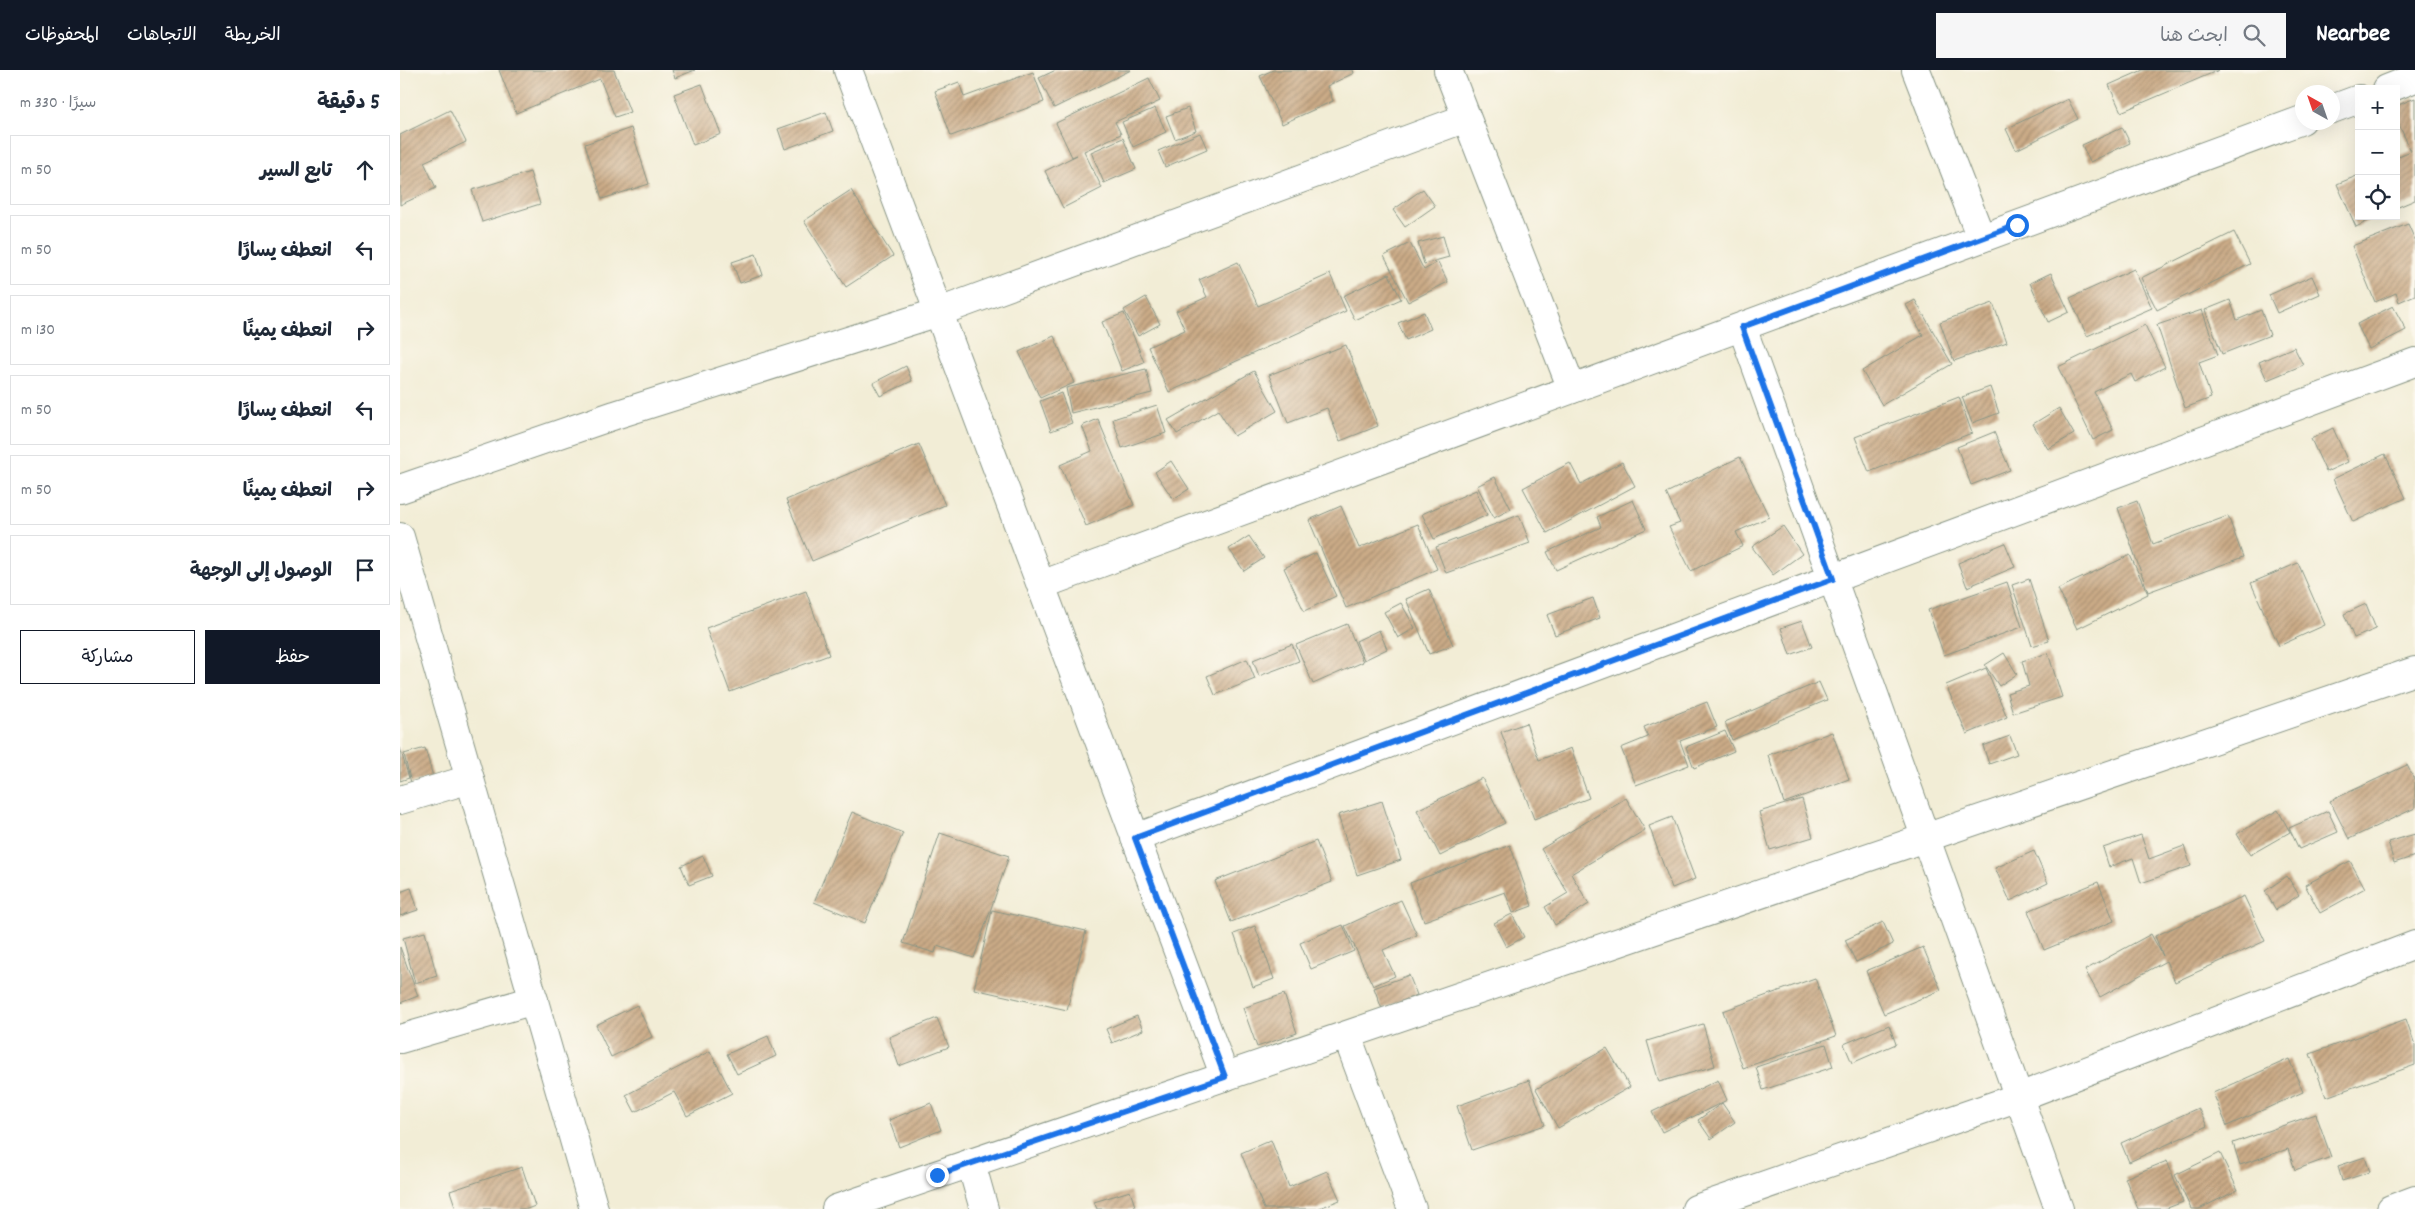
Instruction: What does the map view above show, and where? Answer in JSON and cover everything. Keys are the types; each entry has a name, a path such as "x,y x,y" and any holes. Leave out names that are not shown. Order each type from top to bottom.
{"street":[{"path":"848,70 1225,1077"},
{"path":"1448,70 1572,389"},
{"path":"1916,70 1981,238"},
{"path":"2397,85 2415,78"},
{"path":"2340,106 2355,100"},
{"path":"400,489 615,415 938,312 1466,118"},
{"path":"1041,585 2295,123"},
{"path":"1742,327 2059,1209"},
{"path":"1135,838 2415,362"},
{"path":"400,537 407,585 470,779 594,1209"},
{"path":"836,1209 2415,671"},
{"path":"400,800 470,779"},
{"path":"1696,1209 2019,1098 2415,945"},
{"path":"400,1039 534,1000"},
{"path":"1347,1036 1412,1209"},
{"path":"970,1164 984,1209"},
{"path":"2391,1209 2415,1200"}],"building":[{"path":"499,70 614,70 630,112 615,117 600,79 516,113"},
{"path":"672,70 695,70 675,78"},
{"path":"1056,70 1131,70 1054,108 1039,78"},
{"path":"1273,70 1353,70 1354,73 1327,86 1333,101 1282,124 1260,76"},
{"path":"2143,70 2219,70 2121,112 2109,85"},
{"path":"1033,72 1044,102 951,136 935,91 959,82 964,97"},
{"path":"1149,78 1160,101 1115,122 1121,134 1084,151 1102,188 1063,208 1045,171 1077,155 1072,157 1056,123"},
{"path":"702,84 721,134 693,145 674,94"},
{"path":"2415,98 2415,200 2400,206 2400,155 2411,151 2400,127 2400,104"},
{"path":"2068,99 2078,119 2016,150 2006,129"},
{"path":"1155,108 1166,132 1133,147 1122,122"},
{"path":"1188,108 1196,131 1175,139 1166,116"},
{"path":"450,110 466,142 424,162 436,188 400,205 400,135"},
{"path":"826,112 833,131 785,149 778,129"},
{"path":"2122,127 2130,143 2090,162 2082,145"},
{"path":"631,128 649,184 602,199 585,144"},
{"path":"1200,133 1207,149 1165,167 1158,151"},
{"path":"1123,138 1136,169 1104,183 1091,152"},
{"path":"530,172 540,204 482,222 472,190"},
{"path":"2355,177 2355,220 2370,220 2356,227 2337,184"},
{"path":"1423,189 1435,206 1405,227 1393,210"},
{"path":"851,190 893,256 846,287 804,221"},
{"path":"2408,224 2415,240 2415,295 2399,302 2396,293 2375,302 2352,246"},
{"path":"2234,232 2250,264 2157,310 2141,278"},
{"path":"1443,236 1449,257 1424,264 1418,243"},
{"path":"1410,243 1424,270 1438,262 1448,282 1408,302 1384,256"},
{"path":"756,254 763,275 740,283 732,262"},
{"path":"1238,262 1258,306 1330,274 1346,311 1169,392 1148,347 1185,330 1176,311 1207,297 1199,280"},
{"path":"2134,269 2152,308 2087,336 2070,298"},
{"path":"2051,273 2069,312 2048,322 2030,283"},
{"path":"1389,274 1401,299 1355,320 1343,296"},
{"path":"2312,276 2320,294 2277,313 2269,295"},
{"path":"1146,297 1160,324 1138,336 1124,310"},
{"path":"1915,300 1952,364 1882,405 1862,371 1923,335 1906,305"},
{"path":"2230,300 2237,320 2261,310 2270,335 2222,354 2205,310"},
{"path":"1993,303 2007,342 1954,361 1940,322"},
{"path":"2393,306 2406,330 2369,349 2357,324"},
{"path":"2202,310 2218,355 2199,362 2211,398 2185,408 2157,325"},
{"path":"1424,312 1431,329 1406,340 1398,323"},
{"path":"1124,313 1144,362 1122,371 1102,322"},
{"path":"2145,325 2165,367 2135,382 2131,374 2094,392 2113,430 2093,440 2058,367"},
{"path":"1054,336 1074,383 1040,398 1019,352"},
{"path":"1346,345 1378,426 1340,441 1327,408 1288,423 1269,375"},
{"path":"2294,347 2303,365 2267,380 2259,362"},
{"path":"906,366 912,381 880,396 873,383"},
{"path":"1146,369 1152,393 1071,413 1066,388"},
{"path":"1254,371 1277,411 1234,436 1218,410 1177,434 1168,420"},
{"path":"1990,387 1999,413 1972,423 1962,397"},
{"path":"1061,393 1072,423 1051,431 1040,401"},
{"path":"1959,397 1972,433 1869,472 1855,437"},
{"path":"1157,405 1166,433 1122,448 1113,419"},
{"path":"2059,408 2074,434 2048,449 2033,424"},
{"path":"1098,419 1134,505 1086,526 1060,465 1092,451 1082,426"},
{"path":"2333,428 2348,462 2326,472 2311,439"},
{"path":"1994,432 2010,470 1971,485 1957,447"},
{"path":"919,444 945,505 812,561 786,500"},
{"path":"2385,454 2406,498 2353,522 2333,479"},
{"path":"1740,457 1769,517 1736,532 1743,546 1691,571 1669,527 1680,523 1666,493"},
{"path":"1171,461 1189,489 1173,499 1155,472"},
{"path":"1622,462 1635,486 1547,533 1523,488 1570,463 1581,484"},
{"path":"1495,477 1511,509 1494,518 1477,486"},
{"path":"1476,490 1487,515 1434,539 1422,514"},
{"path":"1633,500 1646,529 1556,570 1547,552 1601,527 1597,517"},
{"path":"2137,501 2153,544 2228,516 2243,557 2148,592 2118,508"},
{"path":"1341,506 1359,548 1418,524 1437,569 1346,608 1309,520"},
{"path":"1519,515 1530,543 1446,573 1436,547"},
{"path":"1783,526 1802,554 1773,575 1752,547"},
{"path":"1249,536 1264,558 1244,571 1229,549"},
{"path":"2005,543 2015,567 1967,587 1958,563"},
{"path":"1316,553 1336,596 1304,611 1284,568"},
{"path":"2130,555 2148,594 2077,629 2058,589"},
{"path":"2298,563 2325,625 2279,646 2251,583"},
{"path":"2029,579 2049,641 2032,646 2012,585"},
{"path":"2007,582 2022,627 1944,655 1928,610"},
{"path":"1429,589 1453,645 1429,654 1406,599"},
{"path":"806,591 829,655 730,692 706,628"},
{"path":"1593,598 1600,618 1555,635 1547,615"},
{"path":"1401,603 1415,628 1398,638 1384,612"},
{"path":"2366,604 2376,629 2354,638 2344,614"},
{"path":"1802,621 1812,647 1790,655 1781,628"},
{"path":"1347,624 1363,662 1313,684 1296,645"},
{"path":"1379,630 1387,649 1364,660 1356,641"},
{"path":"1292,644 1299,661 1259,676 1253,660"},
{"path":"2004,653 2017,674 1999,686 1985,665"},
{"path":"2048,653 2062,697 2013,713 2007,693 2029,686 2022,661"},
{"path":"1247,659 1255,679 1215,695 1207,676"},
{"path":"1986,668 2007,717 1967,734 1946,685"},
{"path":"1819,682 1827,700 1732,740 1725,722"},
{"path":"1707,702 1717,727 1680,741 1689,765 1636,785 1621,748 1648,737 1644,727"},
{"path":"1526,723 1539,760 1571,748 1589,798 1534,819 1501,732"},
{"path":"1725,731 1734,751 1694,768 1686,747"},
{"path":"1832,732 1849,779 1784,803 1768,755"},
{"path":"2010,736 2017,754 1989,764 1983,746"},
{"path":"400,748 409,778 400,781"},
{"path":"425,748 433,777 411,783 404,754"},
{"path":"2407,765 2415,781 2415,808 2349,839 2330,801"},
{"path":"1482,778 1505,823 1440,856 1417,810"},
{"path":"1626,798 1645,830 1571,874 1589,904 1555,925 1545,907 1568,893 1541,849"},
{"path":"1802,799 1813,837 1770,850 1759,812"},
{"path":"1382,801 1401,860 1357,875 1338,815"},
{"path":"2278,810 2290,832 2250,855 2237,834"},
{"path":"2328,811 2338,832 2299,849 2289,828"},
{"path":"852,812 903,833 865,923 814,902"},
{"path":"1672,817 1695,879 1672,888 1649,826"},
{"path":"940,833 1009,856 974,958 937,946 935,953 903,943"},
{"path":"2415,834 2415,856 2394,863 2388,842"},
{"path":"2141,835 2149,859 2184,846 2191,866 2141,883 2133,858 2109,867 2103,848"},
{"path":"1316,841 1332,882 1231,922 1215,881"},
{"path":"1510,845 1532,906 1513,913 1505,892 1424,921 1410,883"},
{"path":"2034,851 2048,883 2010,901 1995,868"},
{"path":"703,856 712,876 689,885 681,866"},
{"path":"2350,861 2365,888 2320,913 2305,885"},
{"path":"2287,876 2299,895 2276,910 2265,891"},
{"path":"2098,882 2114,921 2044,950 2028,911"},
{"path":"411,888 418,910 400,916 400,892"},
{"path":"2244,896 2265,941 2175,982 2166,961 2100,997 2085,970 2151,934 2163,956 2155,936"},
{"path":"1401,900 1417,935 1383,950 1395,976 1373,986 1345,926"},
{"path":"992,910 1086,931 1067,1010 974,989"},
{"path":"1512,914 1524,937 1506,947 1494,923"},
{"path":"1883,922 1893,944 1856,962 1845,940"},
{"path":"1343,925 1354,951 1311,969 1300,943"},
{"path":"1255,926 1274,979 1253,987 1234,934"},
{"path":"425,932 437,976 415,983 403,938"},
{"path":"400,947 418,996 400,1003"},
{"path":"1923,947 1941,990 1884,1014 1866,971"},
{"path":"1409,975 1417,995 1382,1009 1374,988"},
{"path":"1815,978 1836,1036 1743,1068 1723,1011"},
{"path":"1284,994 1297,1033 1257,1047 1243,1008"},
{"path":"637,1005 652,1037 611,1057 596,1025"},
{"path":"1137,1016 1143,1030 1112,1043 1106,1029"},
{"path":"937,1018 949,1047 899,1066 889,1037"},
{"path":"2406,1019 2415,1045 2415,1065 2326,1097 2310,1054"},
{"path":"1703,1024 1715,1066 1659,1082 1647,1041"},
{"path":"1889,1025 1896,1044 1852,1063 1844,1044"},
{"path":"768,1036 776,1056 737,1074 727,1054"},
{"path":"1826,1044 1833,1067 1763,1090 1756,1067"},
{"path":"1607,1048 1630,1087 1558,1128 1536,1089"},
{"path":"710,1051 732,1093 687,1116 674,1092 635,1112 626,1095"},
{"path":"2289,1059 2303,1092 2227,1126 2213,1093"},
{"path":"1529,1080 1545,1125 1472,1150 1457,1106"},
{"path":"1718,1080 1727,1100 1662,1132 1652,1112"},
{"path":"931,1103 941,1130 899,1147 889,1120"},
{"path":"1722,1103 1735,1122 1711,1139 1698,1120"},
{"path":"2198,1108 2207,1126 2129,1162 2121,1143"},
{"path":"2316,1114 2331,1157 2295,1170 2288,1149 2240,1165 2233,1143"},
{"path":"1271,1140 1289,1187 1327,1171 1340,1200 1317,1209 1264,1209 1241,1153"},
{"path":"2220,1153 2238,1190 2199,1209 2191,1209 2175,1175"},
{"path":"2365,1157 2370,1172 2342,1181 2338,1166"},
{"path":"2167,1161 2183,1202 2165,1209 2138,1209 2125,1178"},
{"path":"522,1167 535,1206 527,1209 456,1209 450,1191"},
{"path":"1130,1191 1136,1209 1097,1209 1094,1202"}],"route":[{"path":"937,1175 1225,1077 1135,838 1833,579 1742,327 2017,225"}]}
